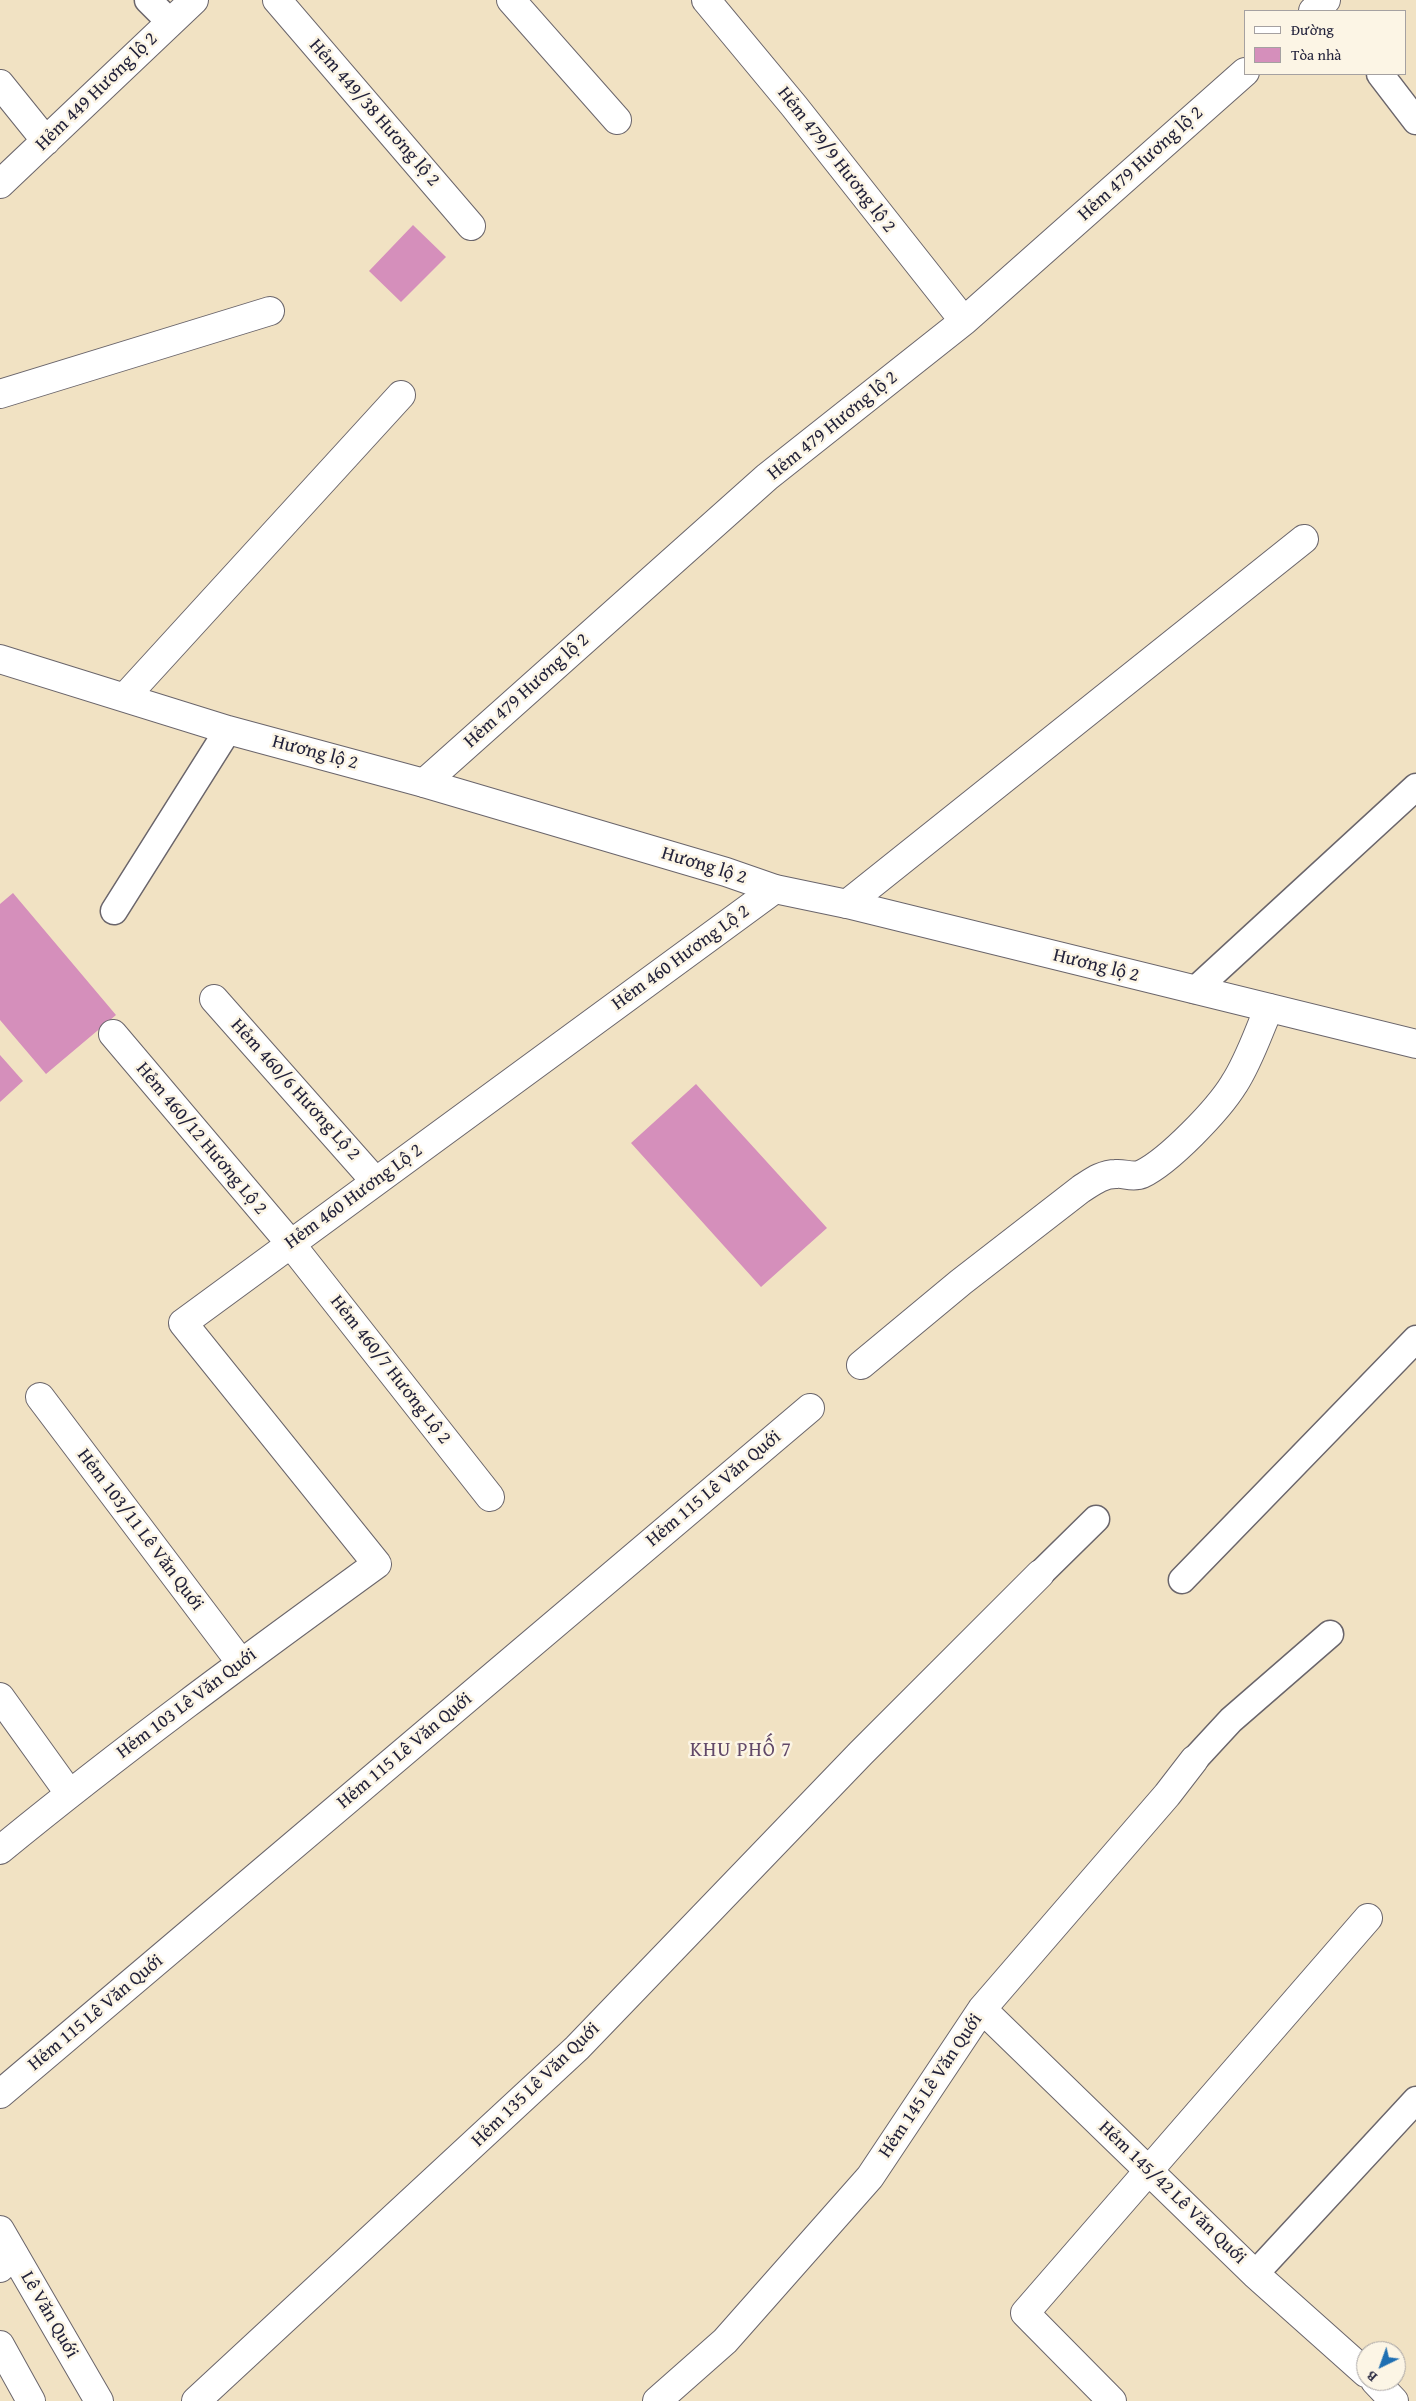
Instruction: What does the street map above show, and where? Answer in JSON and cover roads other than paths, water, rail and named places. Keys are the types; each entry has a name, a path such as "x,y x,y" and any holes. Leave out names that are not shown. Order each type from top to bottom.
{"street":[{"name":"Hẻm 449 Hương lộ 2","path":"0,184 194,0"},
{"name":"Hẻm 449/38 Hương lộ 2","path":"277,0 471,226"},
{"path":"511,0 617,120"},
{"name":"Hẻm 479/9 Hương lộ 2","path":"706,0 794,106 964,321"},
{"name":"Hẻm 479 Hương lộ 2","path":"424,783 767,477 964,321 1244,73"},
{"path":"0,84 46,141"},
{"path":"0,394 270,311"},
{"path":"126,697 401,395"},
{"path":"847,904 1304,538"},
{"name":"Hương lộ 2","path":"0,659 228,730 424,783 726,872 775,889 847,904 1416,1044"},
{"name":"Hẻm 460 Hương Lộ 2","path":"377,1564 183,1323 775,889"},
{"name":"Hẻm 460/6 Hương Lộ 2","path":"214,999 375,1181"},
{"path":"861,1365 961,1282 1081,1189 1100,1177 1117,1174 1126,1176 1141,1174 1178,1147 1208,1118 1234,1084 1269,1008"},
{"name":"Hẻm 460/12 Hương Lộ 2","path":"112,1034 290,1243"},
{"name":"Hẻm 460/7 Hương Lộ 2","path":"290,1243 490,1497"},
{"name":"Hẻm 103/11 Lê Văn Quới","path":"40,1398 241,1663"},
{"name":"Hẻm 115 Lê Văn Quới","path":"0,2094 810,1408"},
{"name":"Hẻm 103 Lê Văn Quới","path":"0,1850 69,1793 241,1663 377,1564"},
{"name":"Hẻm 135 Lê Văn Quới","path":"196,2401 577,2048 861,1753 1040,1574"},
{"path":"0,1697 69,1793"},
{"name":"Hẻm 145 Lê Văn Quới","path":"657,2401 725,2341 870,2177 982,2009 1168,1795 1194,1760"},
{"path":"1112,2401 1025,2313 1368,1918"},
{"name":"Hẻm 145/42 Lê Văn Quới","path":"982,2009 1255,2274 1356,2364"},
{"name":"Lê Văn Quới","path":"0,2230 7,2261 99,2401"},
{"path":"0,2346 31,2401"},
{"path":"1384,2391 1394,2401"}],"lane":[{"path":"148,0 170,22"},
{"path":"1381,75 1416,121"},
{"path":"114,911 228,730"},
{"path":"1195,990 1416,787"},
{"path":"1182,1580 1416,1339"},
{"path":"1040,1574 1096,1519"},
{"path":"1194,1760 1232,1720 1330,1634"},
{"path":"1255,2274 1416,2100"}],"district":[{"name":"KHU PHỐ 7","path":"741,1751"}]}
